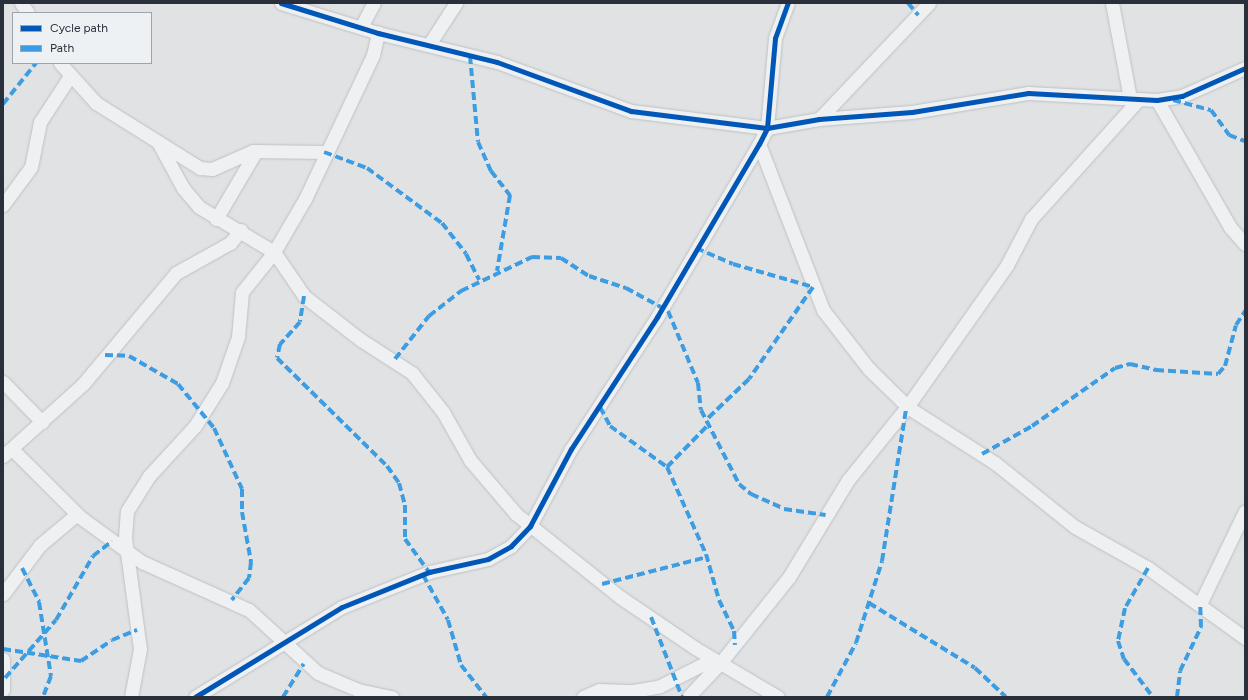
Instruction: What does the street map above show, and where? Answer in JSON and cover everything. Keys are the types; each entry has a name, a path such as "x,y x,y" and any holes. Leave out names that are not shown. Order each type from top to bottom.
{"street":[{"path":"22,3 27,12"},
{"path":"280,3 378,33 430,43 497,62 631,111 767,128 819,119 912,112 1028,93 1157,100 1182,96 1245,68"},
{"path":"361,27 374,3"},
{"path":"430,43 456,3"},
{"path":"195,697 286,644 357,600 428,572 496,555 530,526 571,449 653,324 767,128 775,38 788,3"},
{"path":"819,119 929,3"},
{"path":"1112,3 1135,99"},
{"path":"131,697 140,648 127,551 127,511 149,476 195,426 222,383 238,337 242,292 274,252 305,199 324,152 373,55 378,33"},
{"path":"61,64 96,103 159,144 206,169 256,151 324,152"},
{"path":"3,205 31,168 40,122 70,76"},
{"path":"688,697 789,577 864,456 908,407 1006,265 1031,219 1135,99"},
{"path":"1157,100 1230,227 1245,244"},
{"path":"159,144 183,188 216,219 241,230 274,252 304,296 361,340 412,373 443,412 488,484 530,526 602,584 717,661 778,697"},
{"path":"759,144 823,310 869,369 908,407 995,463 1075,527 1148,568 1200,604 1245,638"},
{"path":"216,219 256,151"},
{"path":"241,230 230,243 176,274 83,384 8,453 77,514 127,551 167,574 232,600 263,620 308,667 332,680 392,697"},
{"path":"3,382 42,422"},
{"path":"1200,604 1245,510"},
{"path":"3,594 40,545 77,514"},
{"path":"3,659 6,670 3,690"},
{"path":"583,697 599,690 633,691 660,686 717,661"}],"marked path":[{"path":"908,3 918,15"},
{"path":"470,56 478,142 491,171 510,195 497,271"},
{"path":"3,104 35,64"},
{"path":"1173,100 1211,110 1229,135 1245,141"},
{"path":"324,152 367,168 442,223 466,254 479,280"},
{"path":"696,248 733,264 813,287 749,379 707,419"},
{"path":"395,359 429,316 461,291 532,257 561,258 589,276 626,288 668,311 698,383 701,410 739,484 751,494 784,509 826,515"},
{"path":"304,296 300,322 280,344 277,358 387,466 399,483 405,505 405,539 429,572"},
{"path":"982,454 1032,426 1115,368 1130,364 1156,370 1218,374 1225,366 1236,325 1245,311"},
{"path":"105,355 129,356 178,384 214,428 242,489 242,512 251,562 249,578 232,600"},
{"path":"600,407 610,426 667,467 706,554 719,600 734,631 735,645"},
{"path":"827,697 856,643 882,561 906,409"},
{"path":"667,467 708,425"},
{"path":"5,678 56,620 93,556 112,541"},
{"path":"602,584 707,557"},
{"path":"22,568 39,602 51,676 43,697"},
{"path":"1148,568 1125,608 1118,641 1124,659 1153,697"},
{"path":"423,575 448,620 461,665 486,697"},
{"path":"869,603 975,668 1006,697"},
{"path":"1177,697 1180,671 1201,627 1200,604"},
{"path":"651,617 682,697"},
{"path":"3,649 81,661 112,640 137,630"},
{"path":"283,697 304,664"}],"cycle path":[{"path":"281,3 378,33 497,62 631,111 767,128 819,119 912,112 1028,93 1157,100 1182,96 1245,68"},
{"path":"195,697 342,607 429,572 488,559 511,546 530,526 571,449 657,317 767,128 775,38 788,3"}]}
